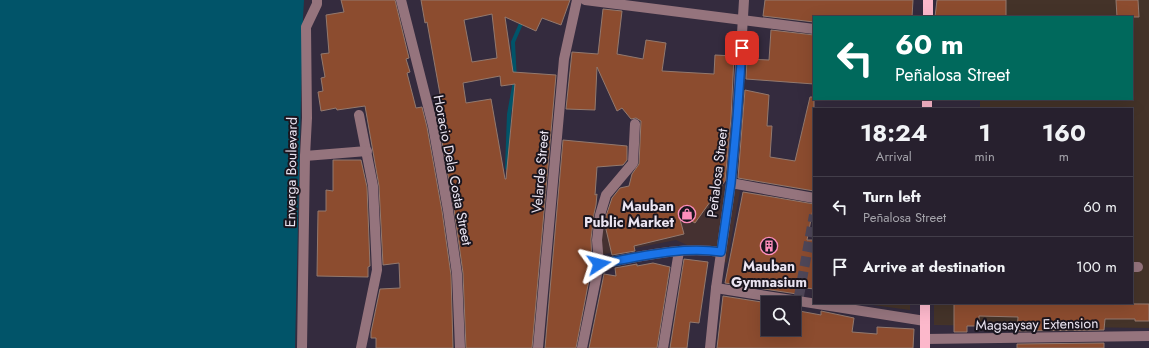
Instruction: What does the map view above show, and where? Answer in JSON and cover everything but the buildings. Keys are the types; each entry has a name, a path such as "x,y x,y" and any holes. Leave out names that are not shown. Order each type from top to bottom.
{"main road":[{"path":"928,0 928,16"},
{"path":"925,304 925,344"}],"street":[{"name":"Enverga Boulevard","path":"302,348 307,118 306,27 317,4 317,0"},
{"name":"Horacio Dela Costa Street","path":"401,0 433,126 448,210 457,274 460,348"},
{"name":"Velarde Street","path":"538,348 564,59 577,0"},
{"path":"585,0 813,28"},
{"name":"Peñalosa Street","path":"710,348 716,288 731,183 737,118 744,0"},
{"path":"359,115 373,186 377,270 361,348"},
{"path":"582,348 599,264 597,240 600,215 606,195 632,163 635,124"},
{"path":"305,156 367,151"},
{"path":"731,183 813,198"},
{"path":"599,264 696,249 721,252"},
{"path":"663,348 679,251"},
{"path":"716,288 813,302"},
{"path":"827,304 926,321"},
{"name":"Magsaysay Extension","path":"925,344 1149,336"}],"shaded area":[{"path":"983,0 1149,0 1149,328 934,325 934,304 1133,304 1133,108 980,108 980,100 1133,100 1133,16 982,16"},
{"name":"Mauban Public Market","path":"696,175 740,191 727,263 676,240 600,255 599,224 675,205"},
{"path":"865,304 910,304 910,310"}],"water":[{"path":"0,0 304,0 295,348 0,348"}],"waterway":[{"path":"507,168 509,114 515,81 513,42 523,19"}],"tunnel":[{"path":"799,296 813,220"}],"place":[{"name":"Mauban Public Market","path":"687,214"},
{"name":"Mauban Gymnasium","path":"769,246"}],"route":[{"path":"599,264 696,249 721,252 731,183 742,48"}]}
